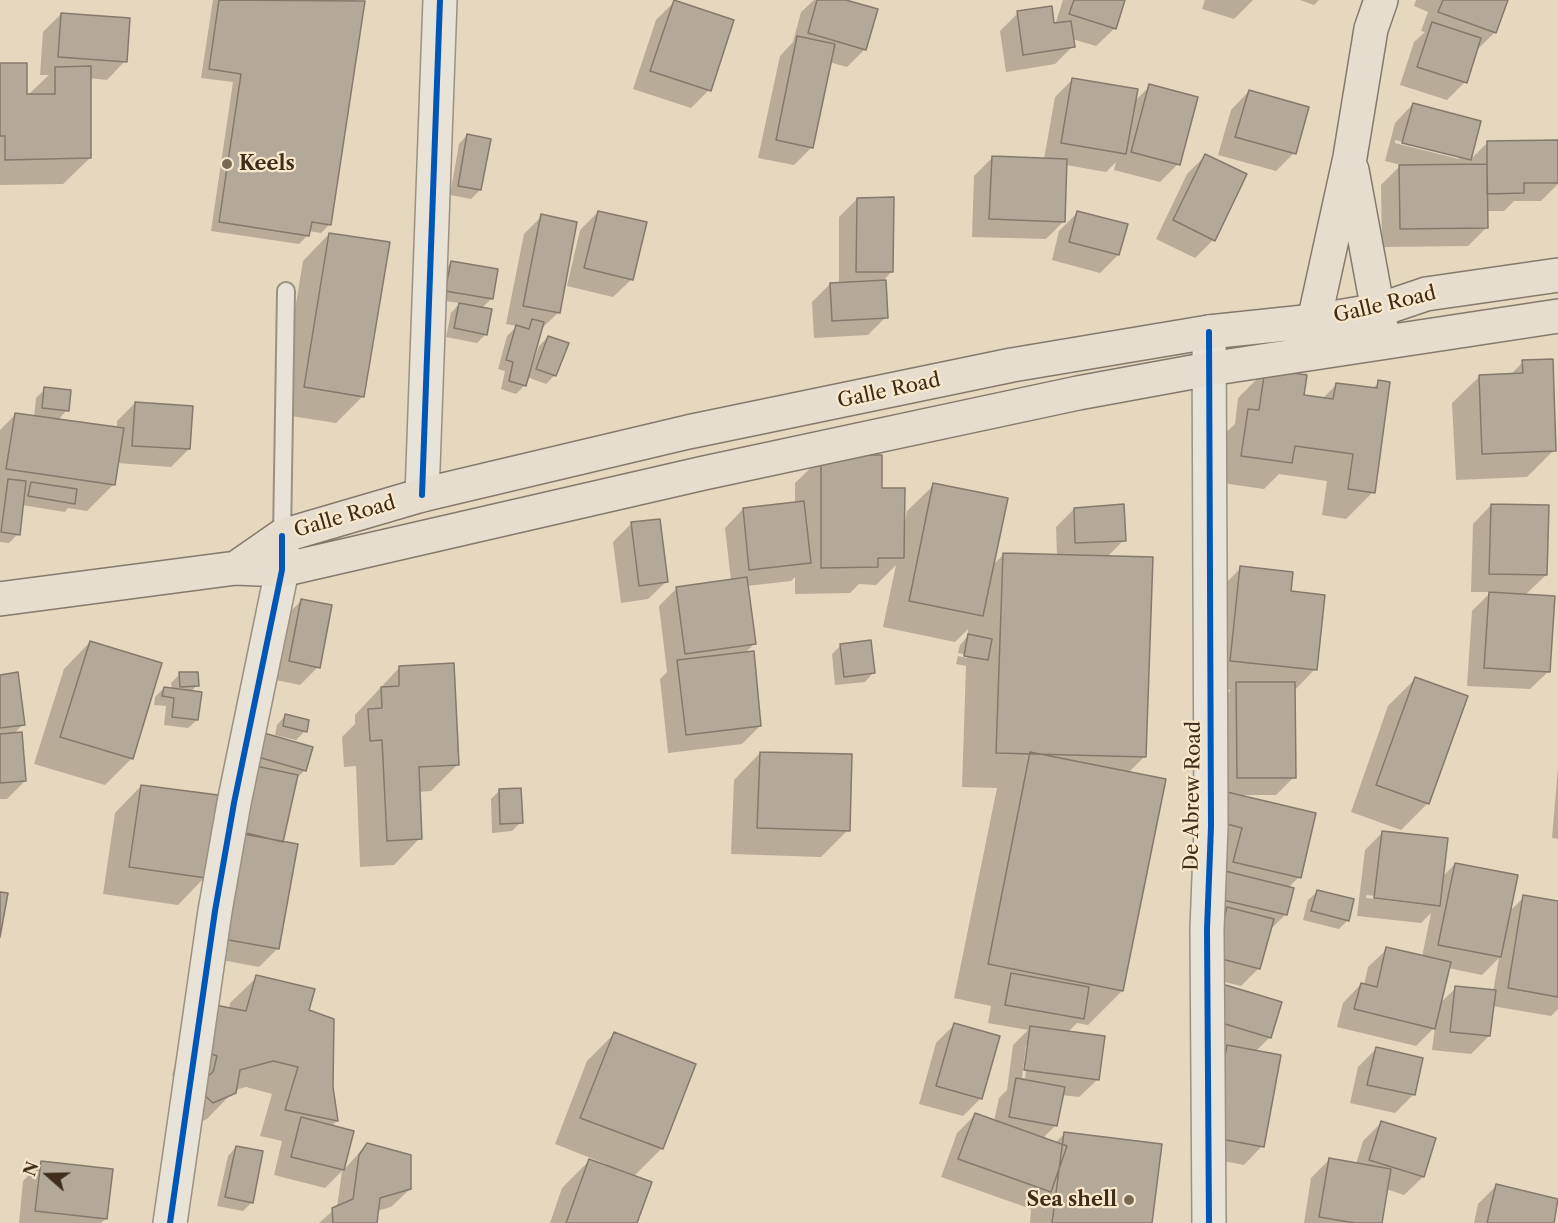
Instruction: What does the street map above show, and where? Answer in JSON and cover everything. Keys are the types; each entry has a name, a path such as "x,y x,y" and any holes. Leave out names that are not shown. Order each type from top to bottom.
{"main road":[{"path":"1315,353 1314,321 1350,157 1371,29 1381,0"},
{"path":"1350,157 1384,343"},
{"name":"Galle Road","path":"236,568 282,536 422,495 688,432 1012,365 1209,332 1314,321 1379,310 1426,294 1558,275"},
{"name":"Galle Road","path":"0,599 236,568 282,570 487,521 1078,393 1209,369 1558,316"}],"street":[{"path":"422,495 440,0"},
{"name":"De Abrew Road","path":"1209,332 1210,827 1207,929 1209,1223"},
{"path":"170,1223 215,911 234,803 282,570 282,536"}],"lane":[{"path":"282,536 286,291"}],"building":[{"path":"219,0 365,1 331,225 312,222 309,236 219,222 241,74 209,69"},
{"path":"674,0 734,20 711,91 650,71"},
{"path":"817,0 846,0 878,9 866,50 808,33"},
{"path":"1074,0 1125,0 1116,29 1069,14"},
{"path":"1443,0 1508,0 1496,33 1438,12"},
{"path":"1052,6 1054,23 1071,21 1075,47 1023,55 1017,11"},
{"path":"61,13 130,18 127,62 58,57"},
{"path":"1432,22 1481,38 1467,83 1417,67"},
{"path":"797,36 835,44 813,148 776,140"},
{"path":"0,63 27,63 27,94 55,94 55,67 91,66 91,158 5,160 5,136 0,136"},
{"path":"1072,78 1138,89 1126,154 1061,143"},
{"path":"1149,84 1198,97 1180,165 1131,152"},
{"path":"1249,90 1309,107 1296,154 1235,137"},
{"path":"1413,103 1481,121 1471,160 1402,143"},
{"path":"467,134 491,139 481,190 458,186"},
{"path":"1558,140 1558,183 1524,183 1524,193 1487,194 1487,141"},
{"path":"1205,154 1247,174 1215,241 1173,220"},
{"path":"992,156 1067,159 1065,222 989,219"},
{"path":"1487,164 1488,228 1400,229 1399,165"},
{"path":"894,197 893,272 856,272 857,198"},
{"path":"598,211 647,222 633,280 584,268"},
{"path":"1077,211 1128,224 1119,255 1069,242"},
{"path":"541,214 577,222 560,313 523,306"},
{"path":"329,233 390,242 364,397 304,387"},
{"path":"451,261 498,269 493,299 445,291"},
{"path":"886,280 888,318 832,321 830,283"},
{"path":"459,303 492,309 487,335 454,328"},
{"path":"532,319 544,322 526,386 509,381 513,362 506,360 516,325 529,329"},
{"path":"548,336 569,343 556,376 536,369"},
{"path":"1553,359 1556,451 1482,454 1479,375 1523,373 1522,360"},
{"path":"1265,369 1307,375 1304,395 1333,399 1336,383 1377,388 1378,380 1390,382 1375,493 1348,489 1353,454 1295,446 1292,463 1241,456 1248,409 1259,410"},
{"path":"44,387 71,390 69,411 42,408"},
{"path":"135,402 193,406 190,449 132,446"},
{"path":"15,413 124,428 115,485 6,469"},
{"path":"821,455 882,455 882,488 905,488 904,558 878,558 878,567 821,568"},
{"path":"8,479 26,481 20,535 1,532"},
{"path":"31,482 77,489 75,504 28,496"},
{"path":"933,483 1008,498 983,616 909,601"},
{"path":"804,501 811,563 749,570 743,508"},
{"path":"1124,504 1126,541 1075,543 1074,508"},
{"path":"1491,504 1549,505 1547,575 1489,574"},
{"path":"660,519 668,582 639,586 631,522"},
{"path":"1003,553 1153,557 1146,757 996,753"},
{"path":"1240,566 1293,572 1291,591 1325,595 1317,670 1230,661"},
{"path":"747,577 756,644 685,654 676,587"},
{"path":"1489,592 1555,596 1550,672 1484,668"},
{"path":"301,599 332,605 320,668 289,661"},
{"path":"968,634 992,639 988,660 964,656"},
{"path":"871,640 875,673 844,677 840,644"},
{"path":"90,641 162,663 133,759 60,737"},
{"path":"754,651 761,726 686,735 677,660"},
{"path":"454,663 459,765 419,767 422,839 387,841 382,740 370,741 368,709 382,708 381,687 399,686 399,666"},
{"path":"18,672 25,725 0,728 0,675"},
{"path":"179,672 198,672 199,686 180,687"},
{"path":"1415,677 1468,696 1429,804 1376,785"},
{"path":"1236,682 1295,682 1296,778 1237,778"},
{"path":"164,687 202,692 198,720 172,717 174,698 162,696"},
{"path":"285,714 309,720 307,732 283,726"},
{"path":"257,731 313,747 306,771 251,755"},
{"path":"22,732 26,781 0,783 0,734"},
{"path":"760,752 852,754 850,831 757,828"},
{"path":"1030,752 1166,779 1123,991 988,964"},
{"path":"256,766 298,775 283,842 242,832"},
{"path":"141,785 218,795 206,878 129,867"},
{"path":"521,788 523,823 500,824 499,789"},
{"path":"1227,792 1316,813 1301,878 1233,862 1242,828 1219,822"},
{"path":"1382,831 1448,838 1440,906 1374,898"},
{"path":"243,834 298,844 279,949 223,939"},
{"path":"1455,863 1518,875 1501,957 1438,945"},
{"path":"1217,869 1294,888 1287,915 1210,897"},
{"path":"1317,890 1354,899 1349,921 1311,911"},
{"path":"0,892 8,893 0,937"},
{"path":"1523,895 1558,901 1558,997 1508,988"},
{"path":"1227,907 1274,919 1260,969 1214,957"},
{"path":"1386,947 1451,962 1435,1029 1354,1009 1361,983 1377,987"},
{"path":"1011,973 1089,987 1084,1019 1005,1005"},
{"path":"256,975 315,989 309,1010 334,1019 333,1087 338,1121 285,1110 298,1067 273,1061 240,1070 236,1093 213,1103 195,1087 213,1072 217,1056 198,1049 210,1004 246,1011"},
{"path":"1222,984 1282,1002 1271,1038 1212,1020"},
{"path":"1455,986 1496,990 1490,1036 1450,1032"},
{"path":"954,1023 1000,1036 982,1099 936,1086"},
{"path":"1030,1026 1105,1036 1099,1080 1024,1070"},
{"path":"614,1032 696,1064 663,1149 580,1118"},
{"path":"1227,1045 1281,1055 1264,1147 1210,1137"},
{"path":"1376,1047 1423,1058 1415,1095 1367,1085"},
{"path":"1016,1078 1065,1087 1057,1126 1009,1117"},
{"path":"975,1113 1067,1146 1051,1192 958,1159"},
{"path":"301,1117 354,1131 344,1170 291,1157"},
{"path":"1381,1121 1436,1138 1424,1177 1369,1160"},
{"path":"1064,1132 1162,1144 1152,1223 1052,1223"},
{"path":"367,1143 411,1155 411,1189 380,1198 377,1223 333,1223 332,1208 353,1199 359,1155"},
{"path":"236,1146 263,1151 253,1203 225,1197"},
{"path":"1329,1158 1391,1169 1382,1223 1355,1223 1319,1217"},
{"path":"589,1159 652,1182 637,1223 566,1223"},
{"path":"41,1161 113,1169 107,1219 35,1211"},
{"path":"1496,1184 1558,1199 1554,1223 1487,1223"}],"cycle path":[{"path":"422,495 440,0"},
{"path":"1209,332 1211,827 1207,929 1209,1223"},
{"path":"170,1223 215,911 234,803 282,570 282,536"}],"place":[{"name":"Keels","path":"227,164"},
{"name":"Sea shell","path":"1129,1200"}]}
